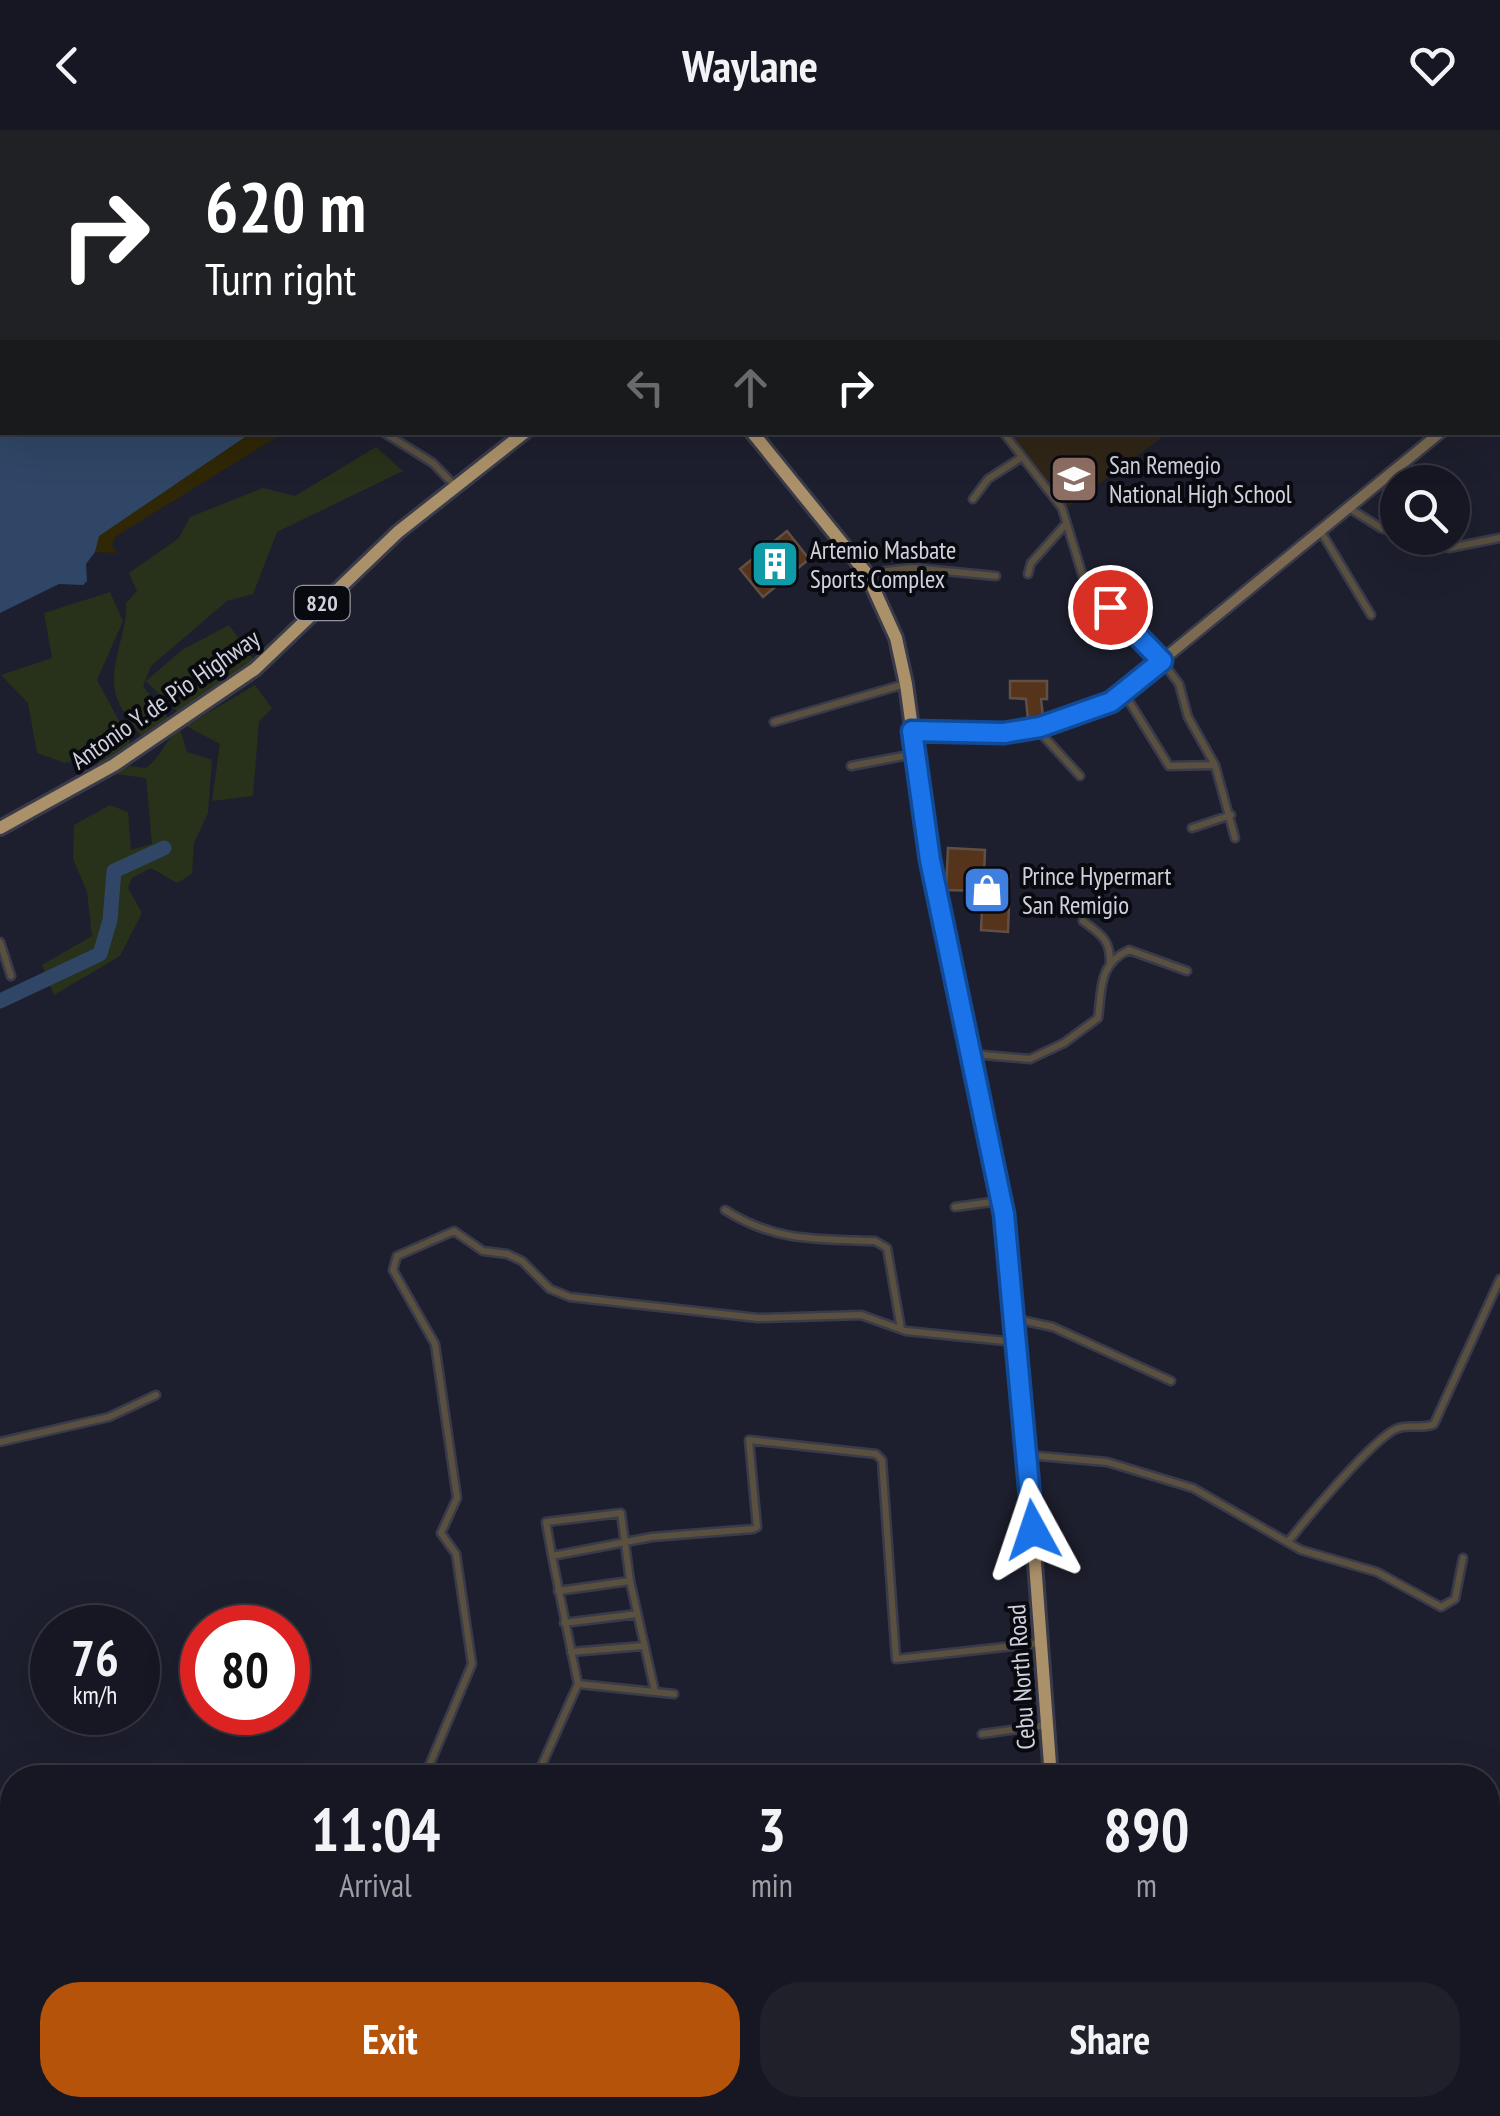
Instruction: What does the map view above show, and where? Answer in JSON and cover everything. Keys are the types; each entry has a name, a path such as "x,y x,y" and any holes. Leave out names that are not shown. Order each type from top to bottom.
{"highway":[{"name":"Antonio Y. de Pio Highway","path":"0,828 114,765 255,669 398,532 520,435"},
{"name":"Cebu North Road","path":"754,435 867,574 896,638 930,860 1000,1201 1015,1319 1050,1765"}],"street":[{"path":"389,435 433,463 456,486"},
{"path":"1005,435 1062,508 1084,580 1179,684 1188,717 1215,765 1235,838"},
{"path":"1409,465 1438,435"},
{"path":"973,499 988,479 1022,457"},
{"path":"912,731 1004,733 1036,728 1111,702 1319,529 1380,488"},
{"path":"1348,507 1380,527"},
{"path":"1028,574 1031,563 1066,524"},
{"path":"1319,529 1371,615"},
{"path":"1470,544 1500,538"},
{"path":"867,574 914,568 996,576"},
{"path":"774,722 906,684"},
{"path":"1123,692 1169,766 1215,765"},
{"path":"1036,728 1080,776"},
{"path":"851,766 915,754"},
{"path":"1192,828 1231,815"},
{"path":"1082,921 1111,946 1110,965"},
{"path":"0,942 10,976"},
{"path":"970,1054 1030,1059 1064,1043 1098,1018 1098,986 1110,965 1129,950 1187,971"},
{"path":"955,1207 1000,1201"},
{"path":"724,1210 787,1238 875,1241 887,1248 901,1329"},
{"path":"429,1765 472,1664 456,1554 442,1533 457,1498 435,1344 393,1270 398,1256 454,1231 483,1251 507,1254 522,1261 550,1288 570,1298 758,1318 861,1315 901,1329 1017,1342"},
{"path":"1288,1542 1314,1508 1379,1441 1395,1429 1434,1424 1500,1279"},
{"path":"1015,1319 1053,1327 1171,1381"},
{"path":"0,1442 109,1417 156,1395"},
{"path":"552,1556 652,1538 756,1527 749,1440 876,1454 884,1471 896,1659 1042,1642"},
{"path":"1027,1455 1107,1462 1193,1488 1316,1556 1376,1572 1440,1607 1455,1599 1462,1558"},
{"path":"542,1765 578,1684 546,1522 620,1513 642,1646 655,1692"},
{"path":"558,1591 630,1581"},
{"path":"564,1623 638,1614"},
{"path":"571,1652 642,1646"},
{"path":"578,1684 674,1694"},
{"path":"982,1734 1048,1725"}],"shaded area":[{"name":"San Remegio National High School","path":"1009,435 1165,435 1065,509"}],"green space":[{"path":"376,447 403,471 277,532 253,594 227,601 151,666 143,686 169,719 141,736 120,705 114,677 126,603 137,591 129,573 179,538 190,517 263,488 295,496"},
{"path":"110,592 123,621 97,680 131,743 99,765 94,756 65,763 37,753 28,703 1,675 52,658 44,613"},
{"path":"229,625 254,660 181,715 146,681 182,650"},
{"path":"255,685 272,708 259,722 253,796 212,801 220,744 186,726"},
{"path":"180,729 187,752 212,760 208,813 194,843 192,874 177,883 151,868 132,878 128,888 142,913 120,956 54,995 42,965 92,936 87,892 73,859 74,825 110,805 128,812 131,850 152,844 146,778 115,774 128,766 146,768"}],"sand":[{"path":"248,435 280,435 115,537 112,545 117,553 95,552 98,536"}],"water":[{"path":"0,435 248,435 99,536 95,552 86,564 87,581 83,585 59,584 0,613"}],"building":[{"name":"Artemio Masbate Sports Complex","path":"787,531 809,559 763,597 740,569"},
{"path":"1010,681 1047,681 1047,699 1041,699 1043,717 1028,720 1026,699 1010,698"},
{"name":"Prince Hypermart San Remigio","path":"948,848 985,850 984,874 1010,876 1008,932 981,930 983,891 946,890"}],"waterway":[{"path":"0,1001 100,954 110,920 114,871 164,848"}],"place":[{"name":"San Remegio National High School","path":"1074,479"},
{"name":"Artemio Masbate Sports Complex","path":"775,564"},
{"name":"Prince Hypermart San Remigio","path":"987,890"}],"route":[{"path":"1033,1530 1004,1214 930,860 912,731 1004,733 1040,727 1111,702 1162,661 1110,607"}]}
